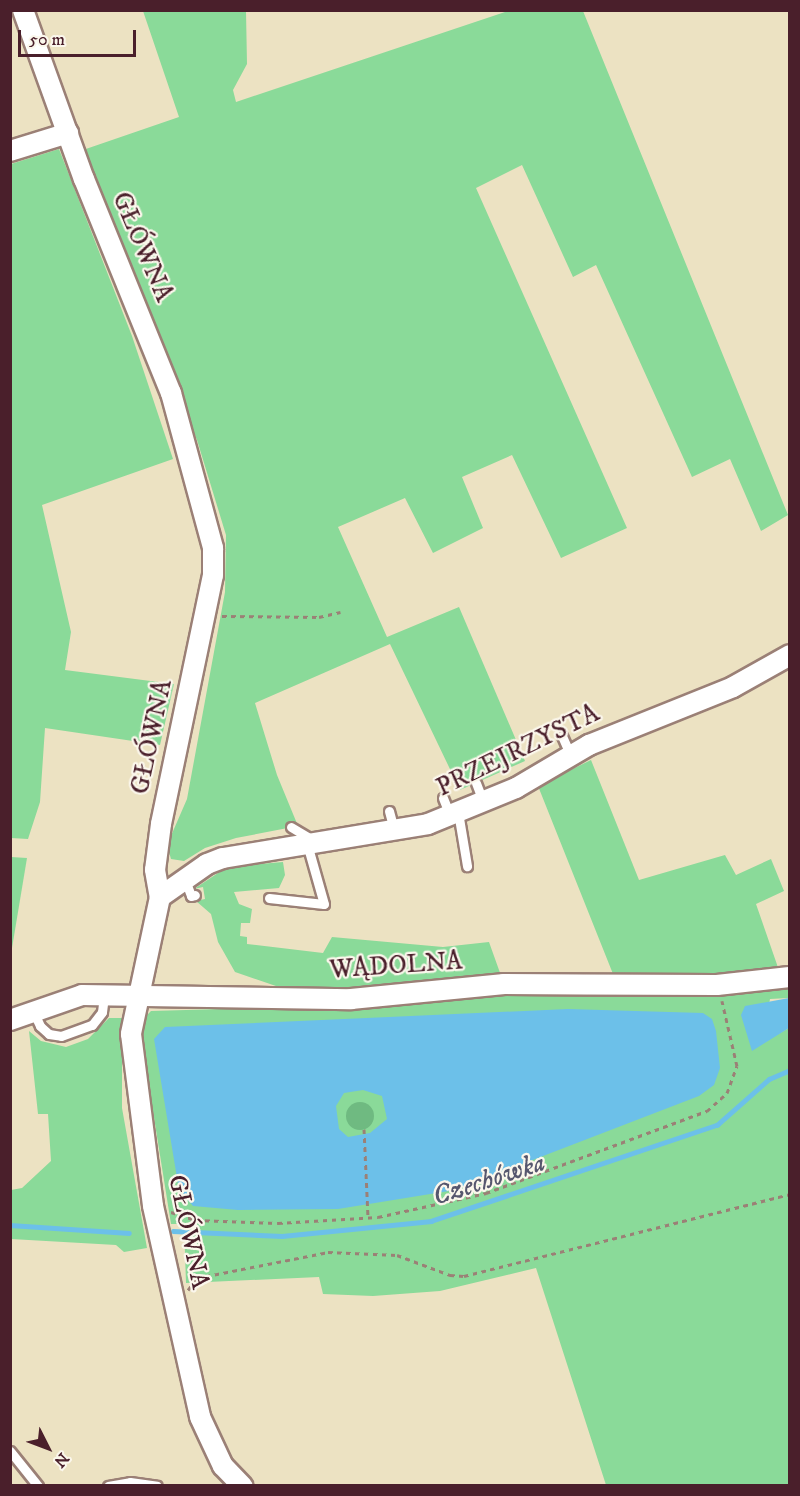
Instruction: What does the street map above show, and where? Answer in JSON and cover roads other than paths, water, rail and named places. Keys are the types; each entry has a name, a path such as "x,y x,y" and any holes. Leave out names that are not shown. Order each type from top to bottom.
{"street":[{"name":"GŁÓWNA","path":"22,10 171,393 213,548 213,575 160,824 156,870 160,897 131,1034 132,1064 153,1206 200,1417 223,1466 242,1485"},
{"path":"10,151 68,133"},
{"name":"PRZEJRZYSTA","path":"160,897 190,887 223,858 312,843 392,820 428,824 450,808 480,792 516,788 571,756 733,687 789,655"},
{"name":"WĄDOLNA","path":"10,1020 82,995 351,999 504,984 717,985 789,977"}],"lane":[{"path":"562,736 571,756"},
{"path":"450,808 467,866"},
{"path":"269,898 324,904 312,843 291,827"},
{"path":"34,1012 40,1026 49,1034 61,1036 92,1025 102,1012 104,994"},
{"path":"10,1451 38,1485"},
{"path":"108,1485 130,1482 157,1485"}],"water":[{"path":"789,998 789,1028 752,1051 741,1015 745,1006"},
{"path":"568,1009 703,1013 712,1019 716,1031 720,1068 714,1085 699,1096 455,1190 338,1209 238,1210 193,1206 179,1190 154,1039 165,1027","holes":["363,1090 382,1096 387,1119 370,1133 348,1137 339,1129 336,1106 344,1093"]}],"waterway":[{"name":"Czechówka","path":"173,1231 282,1236 431,1221 717,1125 769,1079 790,1070"},
{"name":"Czechówka","path":"10,1225 129,1233"}]}
